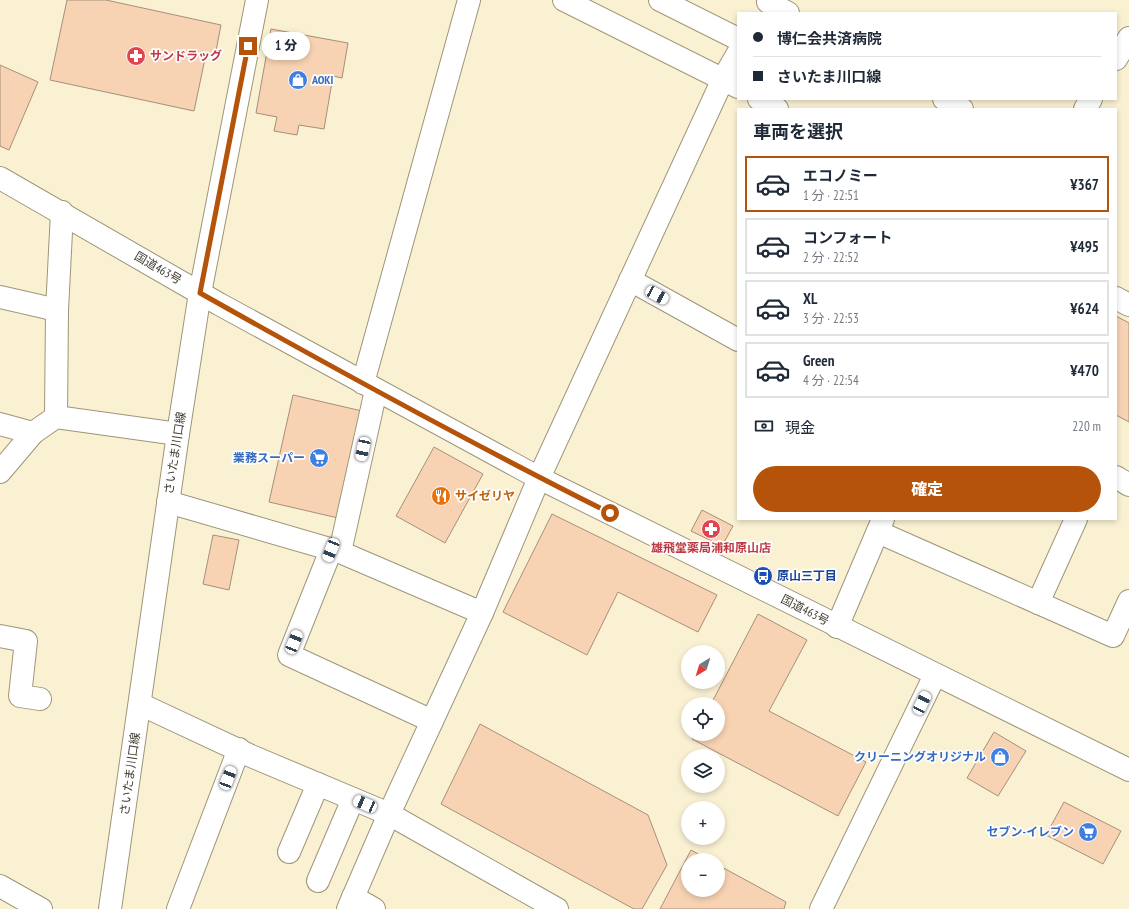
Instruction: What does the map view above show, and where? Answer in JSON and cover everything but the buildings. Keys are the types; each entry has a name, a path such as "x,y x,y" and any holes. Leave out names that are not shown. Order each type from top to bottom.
{"main road":[{"name":"さいたま川口線","path":"110,909 168,502 200,293 257,0"},
{"path":"432,722 289,655 336,551 370,386 469,0"},
{"path":"564,0 730,83"},
{"path":"660,0 737,38"},
{"path":"766,5 785,12"},
{"path":"1117,57 1129,38"},
{"path":"374,909 351,903 389,814 482,613 539,478 630,280 730,83 737,57"},
{"path":"761,100 775,108"},
{"path":"946,100 960,108"},
{"name":"国道463号","path":"0,178 62,212 200,293 539,478 837,627 1129,770"},
{"path":"56,417 57,310 62,212"},
{"path":"630,280 737,339"},
{"path":"0,297 57,310"},
{"path":"1117,299 1129,305"},
{"path":"0,472 33,433 56,417 178,434"},
{"path":"0,424 33,433"},
{"path":"1117,478 1129,485"},
{"path":"168,502 336,551 482,613"},
{"path":"1038,603 1076,520"},
{"path":"837,627 881,526 1038,603 1113,636 1129,601"},
{"path":"0,636 26,641 20,696 40,699"},
{"path":"820,909 935,675"},
{"path":"140,704 239,750 389,814 557,909"},
{"path":"178,909 239,750"},
{"path":"289,852 318,784"},
{"path":"318,881 353,799"},
{"path":"0,886 40,909"}],"place":[{"name":"サンドラッグ","path":"136,56"},
{"name":"AOKI","path":"298,80"},
{"name":"業務スーパー","path":"319,458"},
{"name":"サイゼリヤ","path":"441,496"},
{"name":"雄飛堂薬局浦和原山店","path":"711,529"},
{"name":"原山三丁目","path":"763,576"},
{"name":"クリーニングオリジナル","path":"1000,757"},
{"name":"セブン-イレブン","path":"1088,832"}],"route":[{"path":"248,46 200,293 539,478 610,513"}]}
